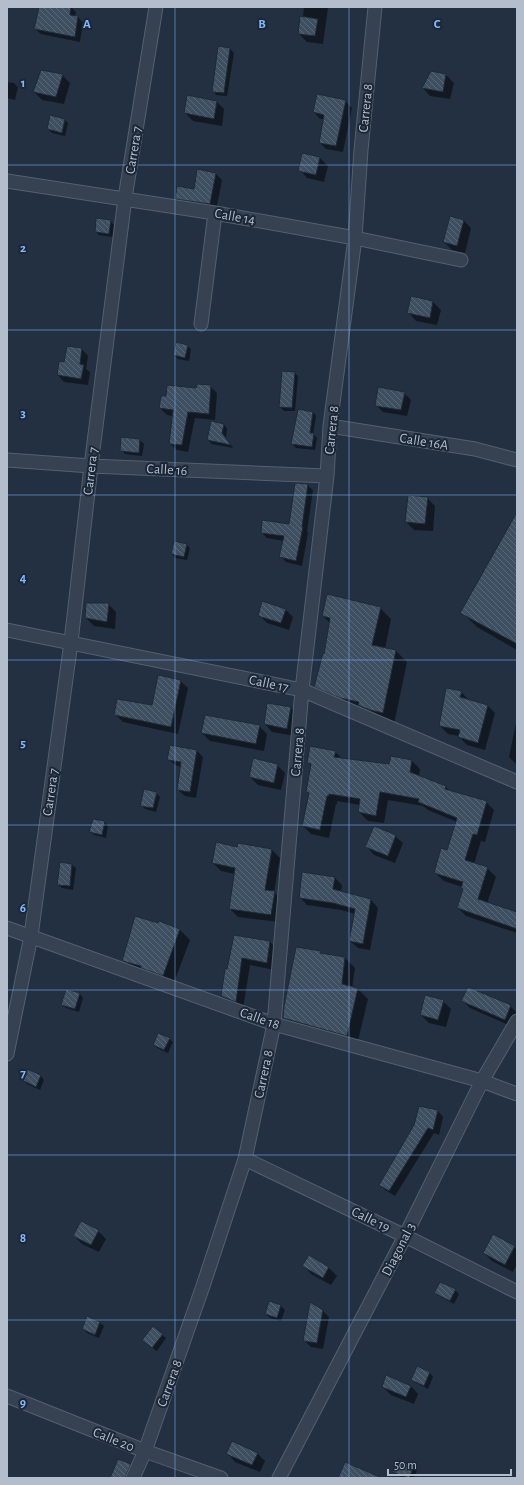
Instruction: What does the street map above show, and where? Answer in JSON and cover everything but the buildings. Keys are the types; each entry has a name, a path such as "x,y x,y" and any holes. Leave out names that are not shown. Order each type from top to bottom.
{"street":[{"name":"Carrera 7","path":"7,1054 31,936 71,642 91,466 126,198 156,7"},
{"name":"Carrera 8","path":"133,1478 145,1451 246,1159 274,1024 302,690 327,476 330,426 355,238 361,150 375,7"},
{"name":"Calle 14","path":"7,181 126,198 215,213 355,238 461,260"},
{"path":"201,324 215,213"},
{"name":"Calle 16A","path":"330,426 474,449 517,460"},
{"name":"Calle 16","path":"7,460 91,466 327,476"},
{"name":"Calle 17","path":"7,630 302,690 517,782"},
{"name":"Calle 18","path":"7,928 274,1024 482,1081 517,1094"},
{"name":"Diagonal 3","path":"278,1478 405,1236 482,1081 517,1021"},
{"name":"Calle 19","path":"246,1159 517,1292"},
{"name":"Calle 20","path":"7,1396 145,1451 221,1478"}]}
